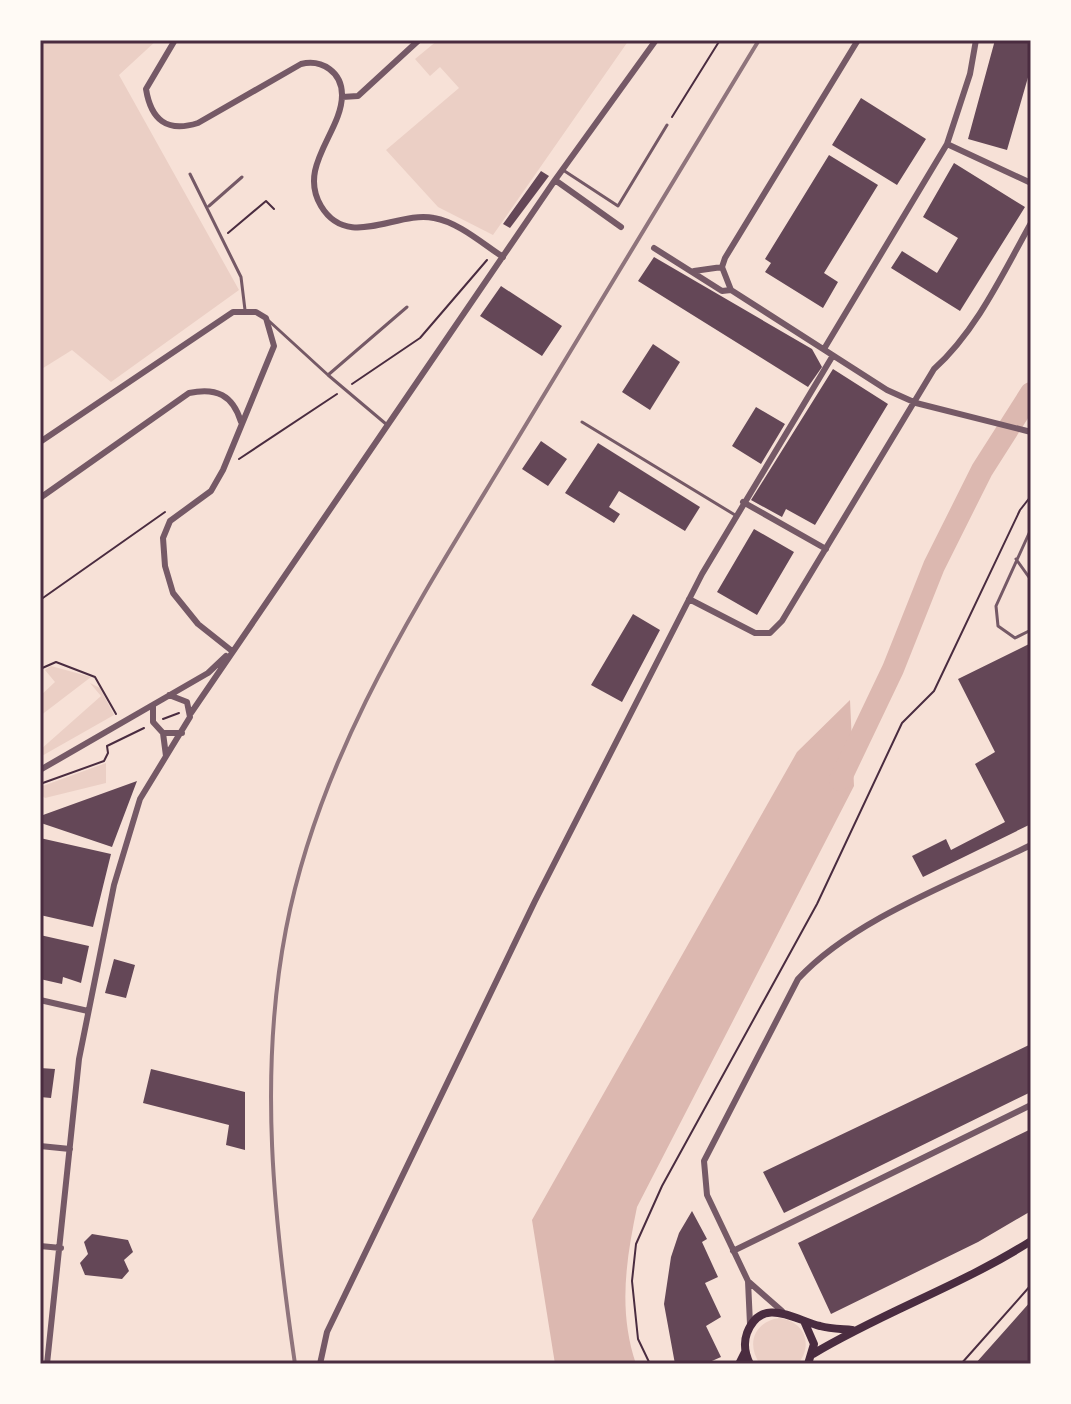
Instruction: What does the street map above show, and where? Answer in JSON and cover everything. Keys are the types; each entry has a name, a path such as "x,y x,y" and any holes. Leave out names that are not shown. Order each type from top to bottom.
{"main road":[{"path":"813,1354 853,1330 898,1311 1031,1241"},
{"path":"739,1364 750,1327 764,1315 782,1311 821,1327 853,1330"},
{"path":"800,1318 812,1334 813,1354 808,1364"},
{"path":"745,1352 750,1364"}],"street":[{"path":"175,40 146,89 149,107 158,121 169,127 182,128 198,123 301,64 315,61 330,68 342,97 316,165 314,179 321,207 343,224 364,229 411,218 434,218 503,257"},
{"path":"342,97 358,96 419,40"},
{"path":"47,1364 88,1011 127,834 140,799 232,651 555,180 656,40"},
{"path":"722,267 858,40"},
{"path":"824,349 947,144 970,74 976,40"},
{"path":"947,144 1031,183"},
{"path":"555,180 621,227"},
{"path":"689,599 755,633 770,633 782,621 934,369 953,352 984,307 1031,223"},
{"path":"654,248 722,291 731,290"},
{"path":"692,271 722,267"},
{"path":"722,267 731,290 765,315 824,349 832,357 916,403 1031,432"},
{"path":"40,442 218,320 233,312 245,311 266,318 273,332 274,346 223,470 211,491 170,521 163,538 165,566 173,593 198,624 232,651"},
{"path":"320,1364 327,1332 529,912 689,599 735,515 832,357"},
{"path":"40,498 189,393 207,389 218,392 237,409 241,422"},
{"path":"743,502 826,549"},
{"path":"40,770 208,673 232,651"},
{"path":"169,695 182,698 191,713"},
{"path":"153,706 153,722"},
{"path":"130,719 153,722 163,733 166,756"},
{"path":"163,733 182,733"},
{"path":"782,1311 748,1281 707,1195 704,1161 798,979 817,958 848,936 1031,845"},
{"path":"40,1000 88,1011"},
{"path":"733,1251 1031,1105"},
{"path":"40,1146 70,1149"},
{"path":"40,1246 61,1248"},
{"path":"748,1281 750,1327"}],"lane":[{"path":"562,170 618,206 667,125"},
{"path":"190,174 241,277 245,311"},
{"path":"208,206 242,177"},
{"path":"328,375 407,307"},
{"path":"266,318 387,425"},
{"path":"582,422 735,515"},
{"path":"1031,529 996,606 998,626 1015,638 1031,630"},
{"path":"1016,559 1031,580"}],"path":[{"path":"667,125 720,40"},
{"path":"221,239 266,201 274,209"},
{"path":"223,470 420,338 454,302 492,250"},
{"path":"650,1364 638,1339 632,1281 636,1244 662,1186 817,904 902,723 934,691 1020,510 1031,496"},
{"path":"40,600 167,511"},
{"path":"40,669 56,662 95,677 117,716"},
{"path":"961,1364 1031,1285"}],"shaded area":[{"path":"40,40 157,40 119,75 239,290 111,382 72,350 40,370"},
{"path":"438,40 629,40 493,235 438,207 386,150 459,88 440,67 430,76 415,59"},
{"path":"51,666 91,677 40,716 40,696 55,682 45,670"},
{"path":"90,683 100,688 114,715 40,757 40,750 101,696"},
{"path":"850,700 854,786 637,1207 626,1286 627,1325 636,1364 555,1364 532,1220 797,752"},
{"path":"106,763 106,783 45,798 40,794 40,787"},
{"path":"779,1318 795,1324 804,1335 803,1356 798,1364 760,1364 754,1349 755,1335 764,1324"}],"building":[{"path":"995,40 1031,41 1031,67 1007,150 968,139"},
{"path":"861,98 926,139 897,185 832,145"},
{"path":"829,155 878,185 824,273 838,282 823,308 765,272 771,263 765,259"},
{"path":"954,163 1025,207 960,311 891,268 902,251 937,273 958,238 923,217"},
{"path":"541,171 549,176 510,228 503,224"},
{"path":"654,257 812,349 822,367 808,387 638,281"},
{"path":"501,286 562,326 542,356 480,316"},
{"path":"653,344 680,362 650,410 622,392"},
{"path":"833,369 888,404 815,525 786,509 782,517 751,500"},
{"path":"756,407 785,424 761,464 732,446"},
{"path":"541,441 567,459 548,486 522,469"},
{"path":"598,443 700,507 685,531 619,491 609,507 620,514 614,523 565,493"},
{"path":"754,529 794,552 757,615 717,592"},
{"path":"633,614 660,630 622,702 591,685"},
{"path":"1031,643 1031,824 923,877 912,856 946,839 951,850 1005,822 975,764 995,752 958,679"},
{"path":"137,781 112,847 41,823 43,815"},
{"path":"40,838 111,854 93,927 40,915"},
{"path":"40,935 89,946 81,983 63,977 62,984 40,979"},
{"path":"114,959 135,965 126,998 105,993"},
{"path":"1031,1044 1031,1092 784,1213 763,1172"},
{"path":"40,1068 55,1069 51,1098 40,1097"},
{"path":"151,1069 245,1092 245,1150 226,1145 229,1125 143,1103"},
{"path":"1031,1129 1031,1211 978,1242 831,1314 798,1243"},
{"path":"692,1211 707,1239 702,1242 718,1277 705,1283 721,1317 706,1326 721,1357 705,1364 675,1364 664,1304 671,1257 679,1233"},
{"path":"92,1234 128,1240 133,1252 124,1260 129,1271 122,1279 85,1275 80,1263 88,1254 84,1242"},
{"path":"1031,1301 1031,1364 975,1364 1000,1336"}],"waterway":[{"path":"840,780 893,669 934,566 982,470 1031,393"}],"railway":[{"path":"295,1364 281,1256 272,1147 273,1038 277,983 286,929 322,801 376,681 408,622 759,40"}]}
